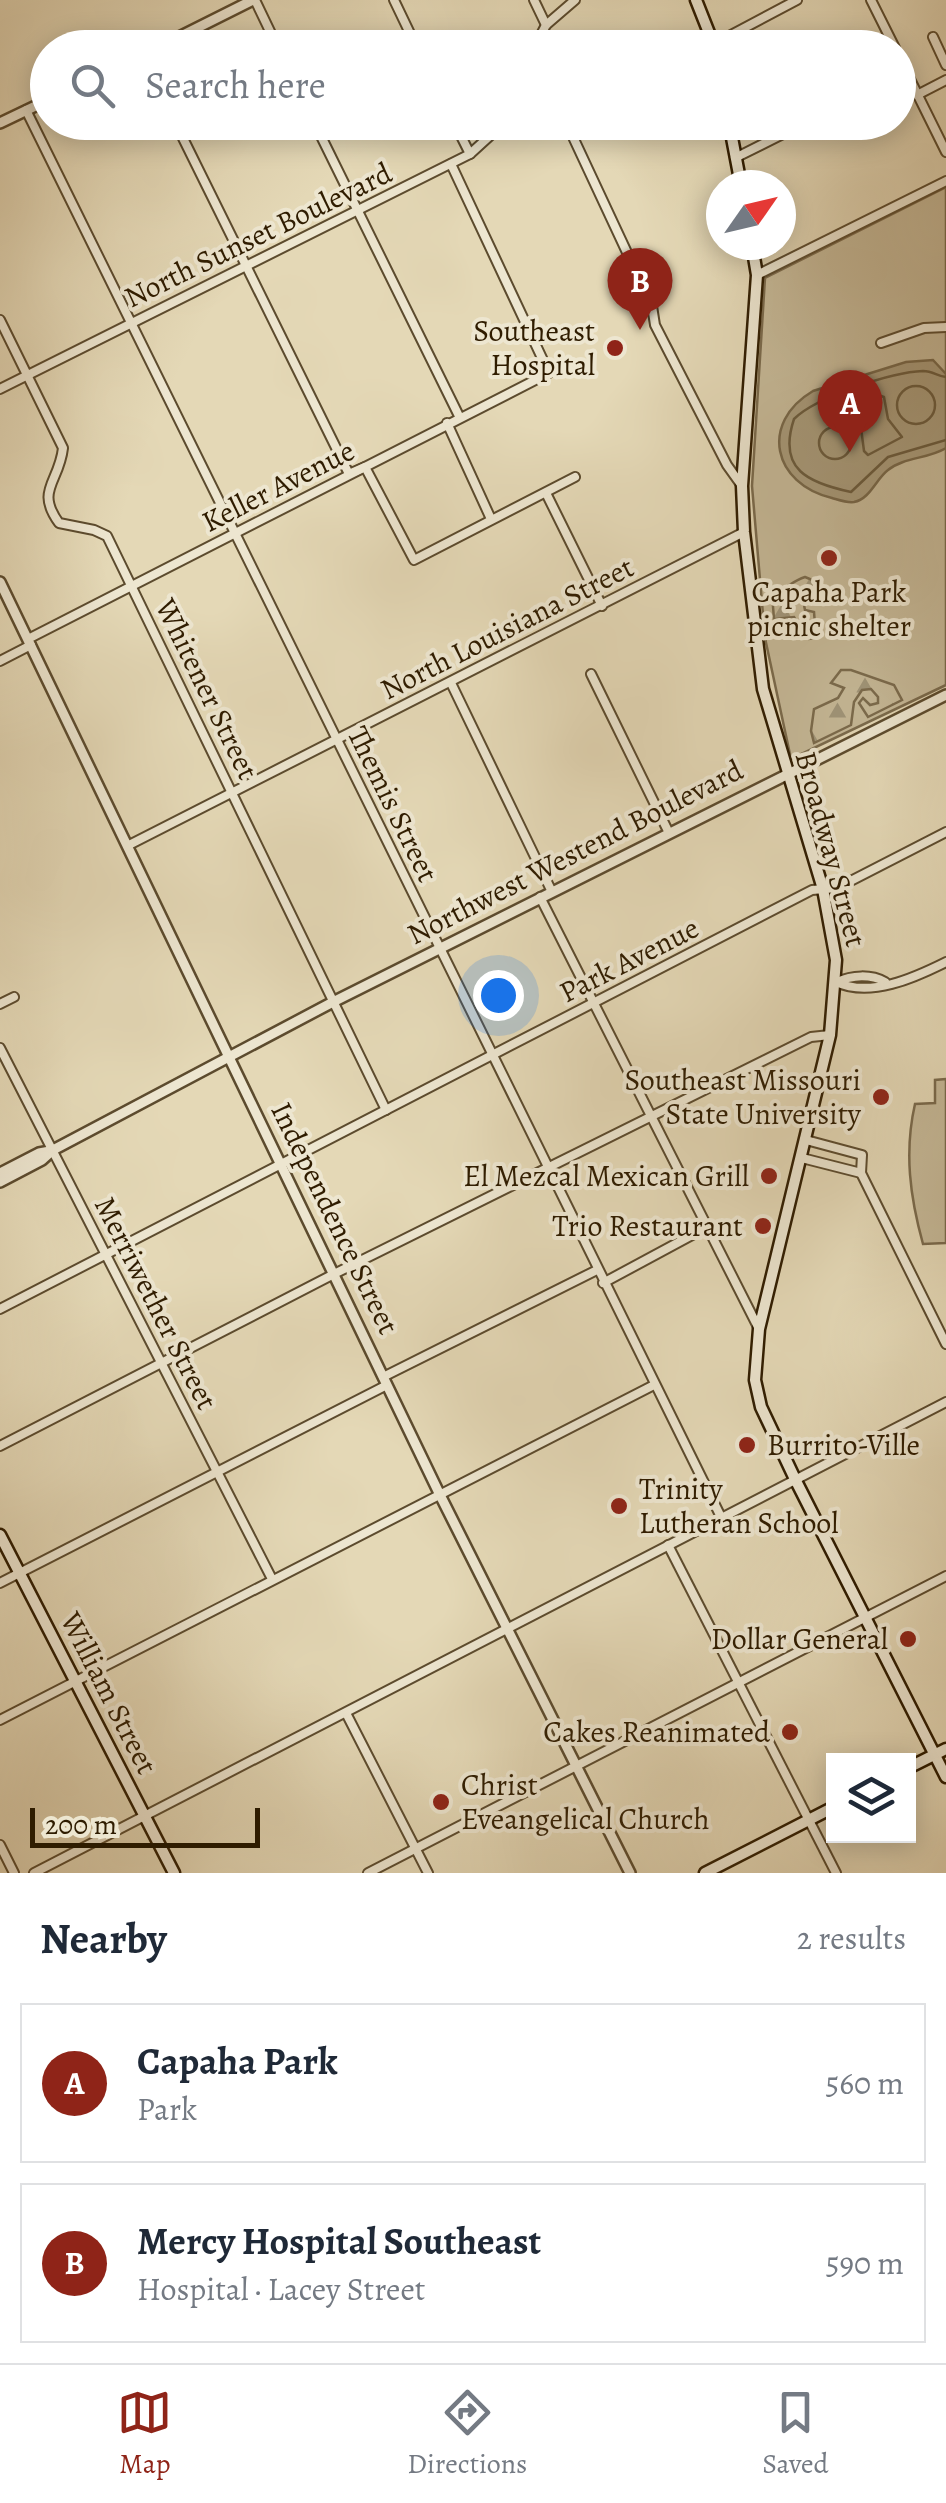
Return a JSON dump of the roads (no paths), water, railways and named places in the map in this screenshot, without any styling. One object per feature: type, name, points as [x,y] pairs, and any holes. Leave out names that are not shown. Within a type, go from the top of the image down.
[{"type":"main road","points":[[696,0],[708,30]]},
{"type":"main road","points":[[732,140],[737,170]]},
{"type":"main road","name":"Broadway Street","points":[[755,260],[758,275],[742,486],[744,532],[763,688],[823,889],[834,939],[836,982],[830,1035],[758,1329],[754,1380],[761,1408],[946,1776]]},
{"type":"main road","name":"William Street","points":[[0,1535],[174,1873]]},
{"type":"main road","points":[[916,1764],[946,1749]]},
{"type":"main road","points":[[705,1873],[826,1811]]},
{"type":"street","points":[[193,30],[254,0],[269,30]]},
{"type":"street","points":[[394,0],[409,30]]},
{"type":"street","points":[[534,0],[546,25]]},
{"type":"street","points":[[543,30],[576,0]]},
{"type":"street","points":[[743,30],[797,0]]},
{"type":"street","points":[[871,0],[886,30]]},
{"type":"street","points":[[932,37],[946,65]]},
{"type":"street","points":[[946,80],[917,95],[946,152]]},
{"type":"street","points":[[0,123],[30,108]]},
{"type":"street","name":"Themis Street","points":[[26,110],[30,118]]},
{"type":"street","name":"Themis Street","points":[[41,140],[721,1517]]},
{"type":"street","points":[[184,140],[349,474],[365,467],[414,560],[575,477]]},
{"type":"street","points":[[323,140],[459,416]]},
{"type":"street","points":[[463,140],[470,154]]},
{"type":"street","name":"North Sunset Boulevard","points":[[0,390],[451,164],[485,140]]},
{"type":"street","points":[[574,140],[652,306],[655,325],[727,465],[742,486]]},
{"type":"street","points":[[735,158],[771,140]]},
{"type":"street","name":"Keller Avenue","points":[[0,661],[131,585],[550,373],[451,164]]},
{"type":"street","points":[[758,275],[946,181]]},
{"type":"street","name":"Whitener Street","points":[[0,320],[62,448],[61,464],[46,495],[50,510],[60,523],[107,536],[386,1110]]},
{"type":"street","points":[[881,343],[924,328],[946,328]]},
{"type":"street","points":[[448,423],[491,518]]},
{"type":"street","points":[[546,493],[602,606]]},
{"type":"street","name":"North Louisiana Street","points":[[129,846],[744,532]]},
{"type":"street","name":"Independence Street","points":[[0,582],[439,1493],[630,1873]]},
{"type":"street","points":[[590,674],[669,832]]},
{"type":"street","points":[[451,683],[552,892]]},
{"type":"street","name":"Northwest Westend Boulevard","points":[[53,1150],[333,1002],[946,696]]},
{"type":"street","name":"Park Avenue","points":[[0,1309],[812,890],[838,888],[946,832]]},
{"type":"street","points":[[540,897],[758,1329]]},
{"type":"street","points":[[836,982],[848,977],[885,982],[918,976],[946,962]]},
{"type":"street","points":[[0,1004],[14,997]]},
{"type":"street","points":[[0,1446],[810,1036],[830,1035]]},
{"type":"street","name":"Merriwether Street","points":[[0,1048],[272,1578]]},
{"type":"street","points":[[806,1140],[862,1155],[861,1173],[946,1344]]},
{"type":"street","points":[[0,1173],[53,1150]]},
{"type":"street","points":[[0,1182],[53,1150]]},
{"type":"street","points":[[802,1158],[861,1173]]},
{"type":"street","points":[[603,1283],[707,1227]]},
{"type":"street","points":[[0,1583],[597,1270]]},
{"type":"street","points":[[0,1720],[654,1385]]},
{"type":"street","points":[[34,1873],[946,1402]]},
{"type":"street","points":[[668,1545],[836,1873]]},
{"type":"street","points":[[368,1873],[946,1576]]},
{"type":"street","points":[[346,1712],[428,1873]]},
{"type":"street","points":[[0,1845],[14,1873]]},
{"type":"water","points":[[933,360],[946,374],[946,448],[894,466],[854,502],[812,491],[797,480],[780,451],[785,419],[796,404],[813,391],[906,362]]},
{"type":"place","name":"Mercy Hospital Southeast","points":[[640,330]]},
{"type":"place","name":"Southeast Hospital","points":[[615,348]]},
{"type":"place","name":"Capaha Park","points":[[850,452]]},
{"type":"place","name":"Capaha Park picnic shelter","points":[[829,558]]},
{"type":"place","name":"Southeast Missouri State University","points":[[881,1097]]},
{"type":"place","name":"El Mezcal Mexican Grill","points":[[769,1176]]},
{"type":"place","name":"Trio Restaurant","points":[[763,1226]]},
{"type":"place","name":"Burrito-Ville","points":[[747,1445]]},
{"type":"place","name":"Trinity Lutheran School","points":[[619,1506]]},
{"type":"place","name":"Dollar General","points":[[908,1639]]},
{"type":"place","name":"Cakes Reanimated","points":[[790,1732]]},
{"type":"place","name":"Christ Eveangelical Church","points":[[441,1802]]}]
